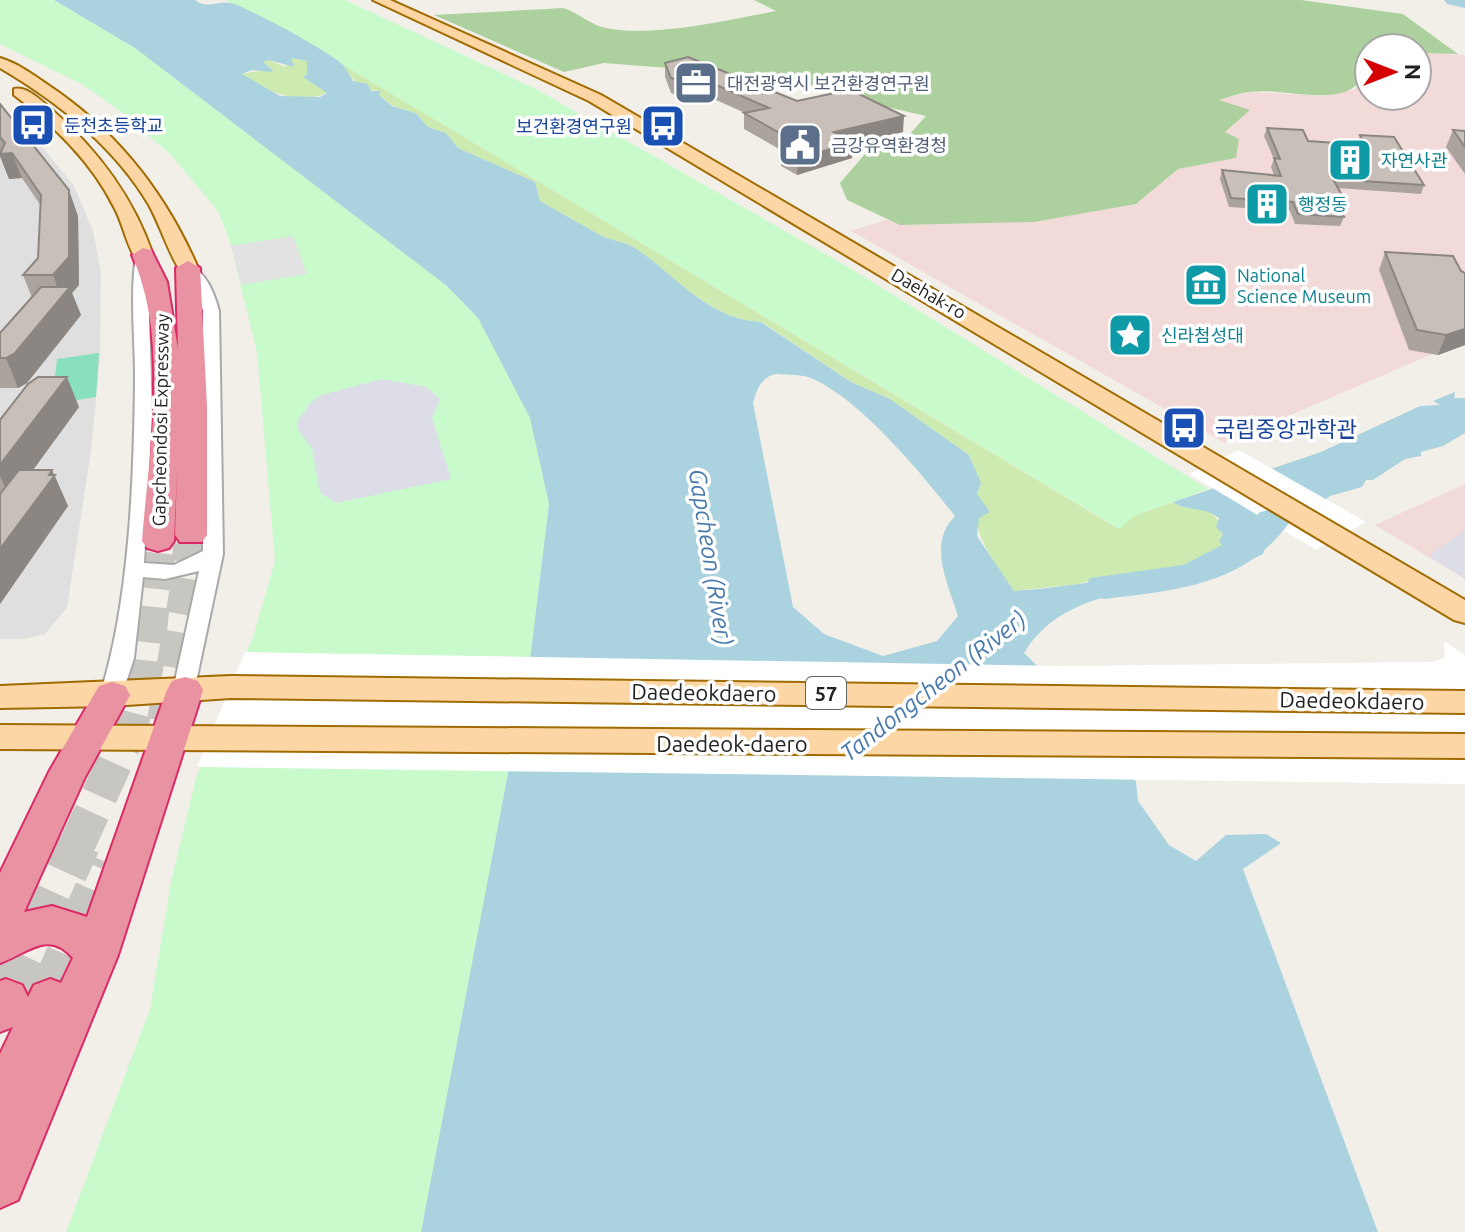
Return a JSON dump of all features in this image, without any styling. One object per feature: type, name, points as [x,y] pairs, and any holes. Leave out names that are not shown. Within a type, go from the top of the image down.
[{"type":"highway","name":"Gapcheondosi Expressway","points":[[143,255],[153,271],[164,315],[158,541]]},
{"type":"highway","name":"Gapcheondosi Expressway","points":[[188,268],[193,406],[191,535]]},
{"type":"highway","points":[[0,1182],[189,740],[185,690]]},
{"type":"highway","points":[[0,918],[68,772],[91,737],[112,695]]},
{"type":"highway","points":[[0,944],[25,930],[58,925],[82,934],[96,955]]},
{"type":"highway","points":[[0,1107],[19,1003]]},
{"type":"main road","name":"Daehak-ro","points":[[379,0],[595,98],[1465,613]]},
{"type":"main road","points":[[0,62],[63,100],[93,124],[154,196],[177,238],[188,268]]},
{"type":"main road","points":[[0,81],[39,106],[65,130],[121,202],[143,255]]},
{"type":"main road","points":[[1400,573],[1465,630]]},
{"type":"main road","points":[[1422,700],[1455,688],[1465,680]]},
{"type":"main road","name":"Daedeokdaero","points":[[185,690],[231,687],[1465,702]]},
{"type":"main road","name":"57","points":[[0,697],[185,690]]},
{"type":"main road","name":"Daedeok-daero","points":[[0,737],[1465,746]]},
{"type":"street","points":[[112,695],[129,639],[141,476],[140,279],[143,255]]},
{"type":"street","points":[[185,690],[213,554],[211,311],[206,290],[188,268]]},
{"type":"street","points":[[134,566],[142,570],[178,572],[197,565],[213,554]]},
{"type":"shaded area","name":"National Science Museum","points":[[1433,54],[1465,55],[1465,340],[1225,443],[851,231],[889,219],[900,225],[1034,222],[1136,204],[1178,169],[1236,158],[1224,133],[1217,100],[1251,92],[1323,96],[1353,89],[1353,112],[1433,112]]},
{"type":"shaded area","points":[[18,117],[74,186],[93,231],[101,274],[100,357],[91,451],[67,608],[45,634],[23,639],[0,639],[0,121]]},
{"type":"shaded area","points":[[293,236],[307,274],[241,285],[231,246]]},
{"type":"shaded area","points":[[382,379],[426,387],[440,399],[432,418],[451,479],[336,503],[320,493],[312,449],[298,430],[297,422],[311,402],[322,395]]},
{"type":"shaded area","points":[[1465,484],[1465,579],[1375,525]]},
{"type":"shaded area","points":[[1465,530],[1465,579],[1429,556]]},
{"type":"green space","points":[[0,0],[54,0],[135,48],[447,286],[478,318],[530,418],[549,504],[531,652],[421,1232],[66,1232],[150,1009],[171,882],[196,778],[253,637],[275,561],[257,352],[230,242],[218,211],[171,155],[124,114],[82,84],[0,44]]},
{"type":"green space","points":[[225,0],[345,0],[534,88],[848,267],[1208,489],[1134,516],[1120,529],[300,39]]},
{"type":"green space","points":[[754,0],[1301,0],[1403,14],[1428,32],[1353,32],[1353,87],[1343,92],[1307,95],[1250,92],[1219,100],[1250,110],[1225,132],[1239,139],[1236,158],[1178,169],[1136,204],[1034,222],[900,225],[847,200],[840,183],[865,154],[898,147],[926,116],[839,96],[783,77],[604,63],[564,72],[434,15],[563,8],[602,27],[642,31],[689,27],[776,11]]},
{"type":"green space","points":[[1433,36],[1458,54],[1433,53]]},
{"type":"green space","points":[[291,58],[307,61],[307,74],[303,77],[328,92],[306,98],[283,95],[241,74],[272,69],[263,62],[269,60],[285,67]]},
{"type":"green space","points":[[342,64],[1119,529],[1134,516],[1173,502],[1214,516],[1223,534],[1219,541],[1226,551],[1199,565],[1155,576],[1099,578],[1079,584],[1014,591],[982,540],[976,513],[981,483],[969,455],[890,399],[851,382],[762,322],[742,319],[709,305],[635,248],[600,235],[540,201],[535,182],[458,148],[446,133],[428,127],[416,113],[393,106],[379,95],[381,91],[358,83]]},
{"type":"green space","points":[[99,353],[96,397],[52,404],[57,359]]},
{"type":"water","name":"Gapcheon (River)","points":[[54,0],[195,0],[208,5],[226,2],[271,21],[335,59],[353,81],[368,84],[371,91],[381,91],[379,95],[392,106],[416,113],[428,127],[446,133],[458,148],[535,182],[540,201],[600,235],[635,248],[708,305],[742,319],[761,322],[851,382],[890,399],[969,455],[981,483],[977,494],[990,512],[979,518],[977,536],[1014,591],[1155,576],[1161,584],[1102,598],[1066,613],[1036,636],[1024,653],[1085,712],[1136,782],[1138,801],[1169,845],[1196,861],[1226,835],[1266,834],[1281,843],[1243,869],[1378,1232],[421,1232],[531,652],[549,504],[530,418],[478,318],[447,286],[135,48]],"holes":[[[291,58],[307,61],[307,74],[303,77],[327,93],[320,97],[280,96],[242,74],[252,70],[271,72],[273,70],[263,62],[269,60],[294,67]],[[776,374],[809,377],[851,403],[890,440],[955,516],[942,539],[941,551],[945,577],[958,616],[937,641],[883,656],[824,634],[793,607],[753,403],[763,381]]]},
{"type":"water","points":[[1455,392],[1454,398],[1465,398],[1465,433],[1443,446],[1421,452],[1421,456],[1405,459],[1373,480],[1366,480],[1362,487],[1330,496],[1275,536],[1275,540],[1266,545],[1263,554],[1244,563],[1226,551],[1219,541],[1223,534],[1216,527],[1219,518],[1173,502],[1321,452],[1420,406],[1440,405],[1433,401]]},
{"type":"pier","points":[[1239,450],[1366,522],[1316,550],[1189,474]]},
{"type":"pier","points":[[1444,641],[1465,655],[1465,784],[197,767],[245,652],[1063,666],[1432,662],[1445,658]]},
{"type":"building","points":[[688,57],[797,101],[844,91],[855,92],[904,116],[834,132],[853,142],[798,159],[781,150],[794,141],[744,113],[769,108],[705,80],[691,85],[671,78],[665,63]]},
{"type":"building","points":[[0,104],[69,190],[69,257],[53,275],[23,275],[38,258],[41,195],[12,153],[0,154],[5,143],[0,137]]},
{"type":"building","points":[[1267,128],[1303,130],[1308,141],[1365,145],[1360,135],[1394,137],[1424,185],[1333,179],[1343,197],[1333,197],[1344,217],[1298,214],[1293,202],[1231,198],[1222,170],[1281,176],[1274,158],[1280,159]]},
{"type":"building","points":[[1453,130],[1465,131],[1465,147]]},
{"type":"building","points":[[1385,252],[1453,256],[1465,273],[1465,329],[1446,335],[1417,330]]},
{"type":"building","points":[[41,287],[70,287],[15,353],[0,358],[0,333]]},
{"type":"building","points":[[38,377],[67,377],[0,465],[0,420],[28,384]]},
{"type":"building","points":[[19,470],[52,470],[49,475],[55,475],[0,549],[0,494]]},
{"type":"waterway","name":"Tandongcheon (River)","points":[[1453,0],[1465,3]]},
{"type":"waterway","name":"Tandongcheon (River)","points":[[1104,587],[1192,576],[1243,549],[1273,520]]},
{"type":"tunnel","points":[[191,535],[191,544]]},
{"type":"tunnel","points":[[157,546],[158,541]]},
{"type":"tunnel","points":[[77,845],[128,733],[145,669],[158,544]]},
{"type":"tunnel","points":[[165,721],[190,577],[191,544]]},
{"type":"tunnel","points":[[6,999],[77,843]]},
{"type":"tunnel","points":[[50,999],[110,864]]},
{"type":"place","name":"대전광역시 보건환경연구원","points":[[696,83]]},
{"type":"place","name":"둔천초등학교","points":[[33,125]]},
{"type":"place","name":"보건환경연구원","points":[[663,126]]},
{"type":"place","name":"금강유역환경청","points":[[800,145]]},
{"type":"place","name":"자연사관","points":[[1350,160]]},
{"type":"place","name":"행정동","points":[[1267,204]]},
{"type":"place","name":"National Science Museum","points":[[1206,285]]},
{"type":"place","name":"신라첨성대","points":[[1130,335]]},
{"type":"place","name":"국립중앙과학관","points":[[1184,428]]}]
